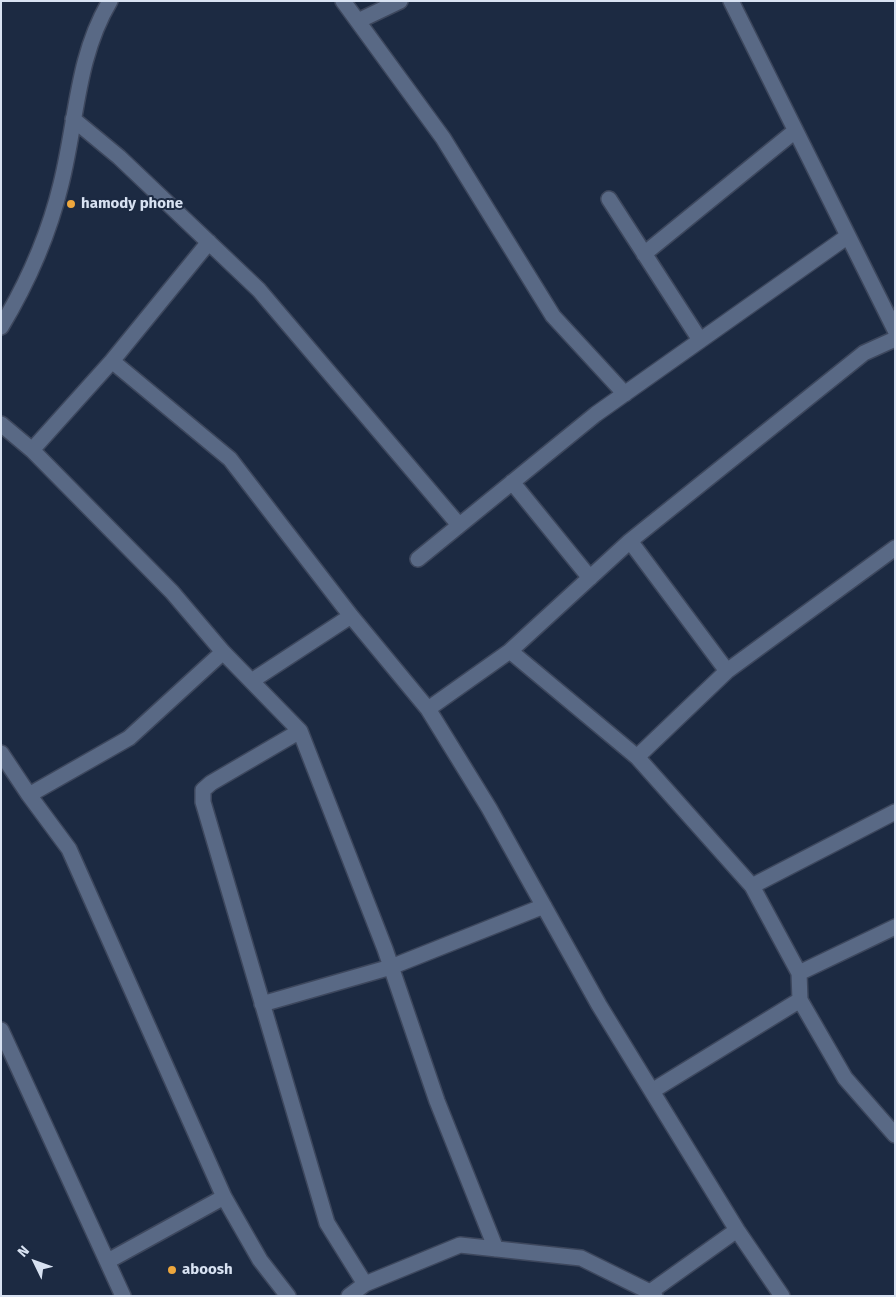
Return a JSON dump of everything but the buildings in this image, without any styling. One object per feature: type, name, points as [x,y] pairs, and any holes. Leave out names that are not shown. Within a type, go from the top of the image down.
[{"type":"street","points":[[1,327],[28,277],[44,239],[61,184],[90,41],[110,1]]},
{"type":"street","points":[[343,1],[443,138],[553,316],[624,394]]},
{"type":"street","points":[[358,21],[400,1]]},
{"type":"street","points":[[731,1],[895,330]]},
{"type":"street","points":[[73,120],[119,157],[258,290],[459,525]]},
{"type":"street","points":[[644,254],[795,131]]},
{"type":"street","points":[[609,199],[700,340]]},
{"type":"street","points":[[418,559],[596,414],[848,236]]},
{"type":"street","points":[[32,450],[112,361],[209,242]]},
{"type":"street","points":[[428,709],[510,651],[630,541],[864,353],[895,339]]},
{"type":"street","points":[[112,361],[230,459],[350,616],[428,709],[489,808],[599,1004],[737,1230],[782,1296]]},
{"type":"street","points":[[1,424],[32,450],[172,592],[223,652],[253,680],[300,731],[391,967],[437,1101],[496,1249]]},
{"type":"street","points":[[512,482],[590,578]]},
{"type":"street","points":[[630,541],[727,671]]},
{"type":"street","points":[[637,757],[727,671],[895,548]]},
{"type":"street","points":[[253,680],[350,616]]},
{"type":"street","points":[[510,651],[637,757],[752,886],[799,973],[800,1000],[845,1078],[895,1136]]},
{"type":"street","points":[[29,795],[129,738],[223,652]]},
{"type":"street","points":[[300,731],[211,783],[203,790],[202,802],[327,1223],[365,1284]]},
{"type":"street","points":[[1,753],[69,849],[224,1197],[260,1260],[288,1296]]},
{"type":"street","points":[[752,886],[895,812]]},
{"type":"street","points":[[262,1004],[391,967],[544,906]]},
{"type":"street","points":[[799,973],[895,927]]},
{"type":"street","points":[[652,1091],[800,1000]]},
{"type":"street","points":[[1,1030],[123,1296]]},
{"type":"street","points":[[108,1261],[224,1197]]},
{"type":"street","points":[[349,1296],[365,1284],[460,1245],[581,1258],[652,1294],[737,1230]]},
{"type":"place","name":"hamody phone","points":[[71,204]]},
{"type":"place","name":"aboosh","points":[[172,1270]]}]
